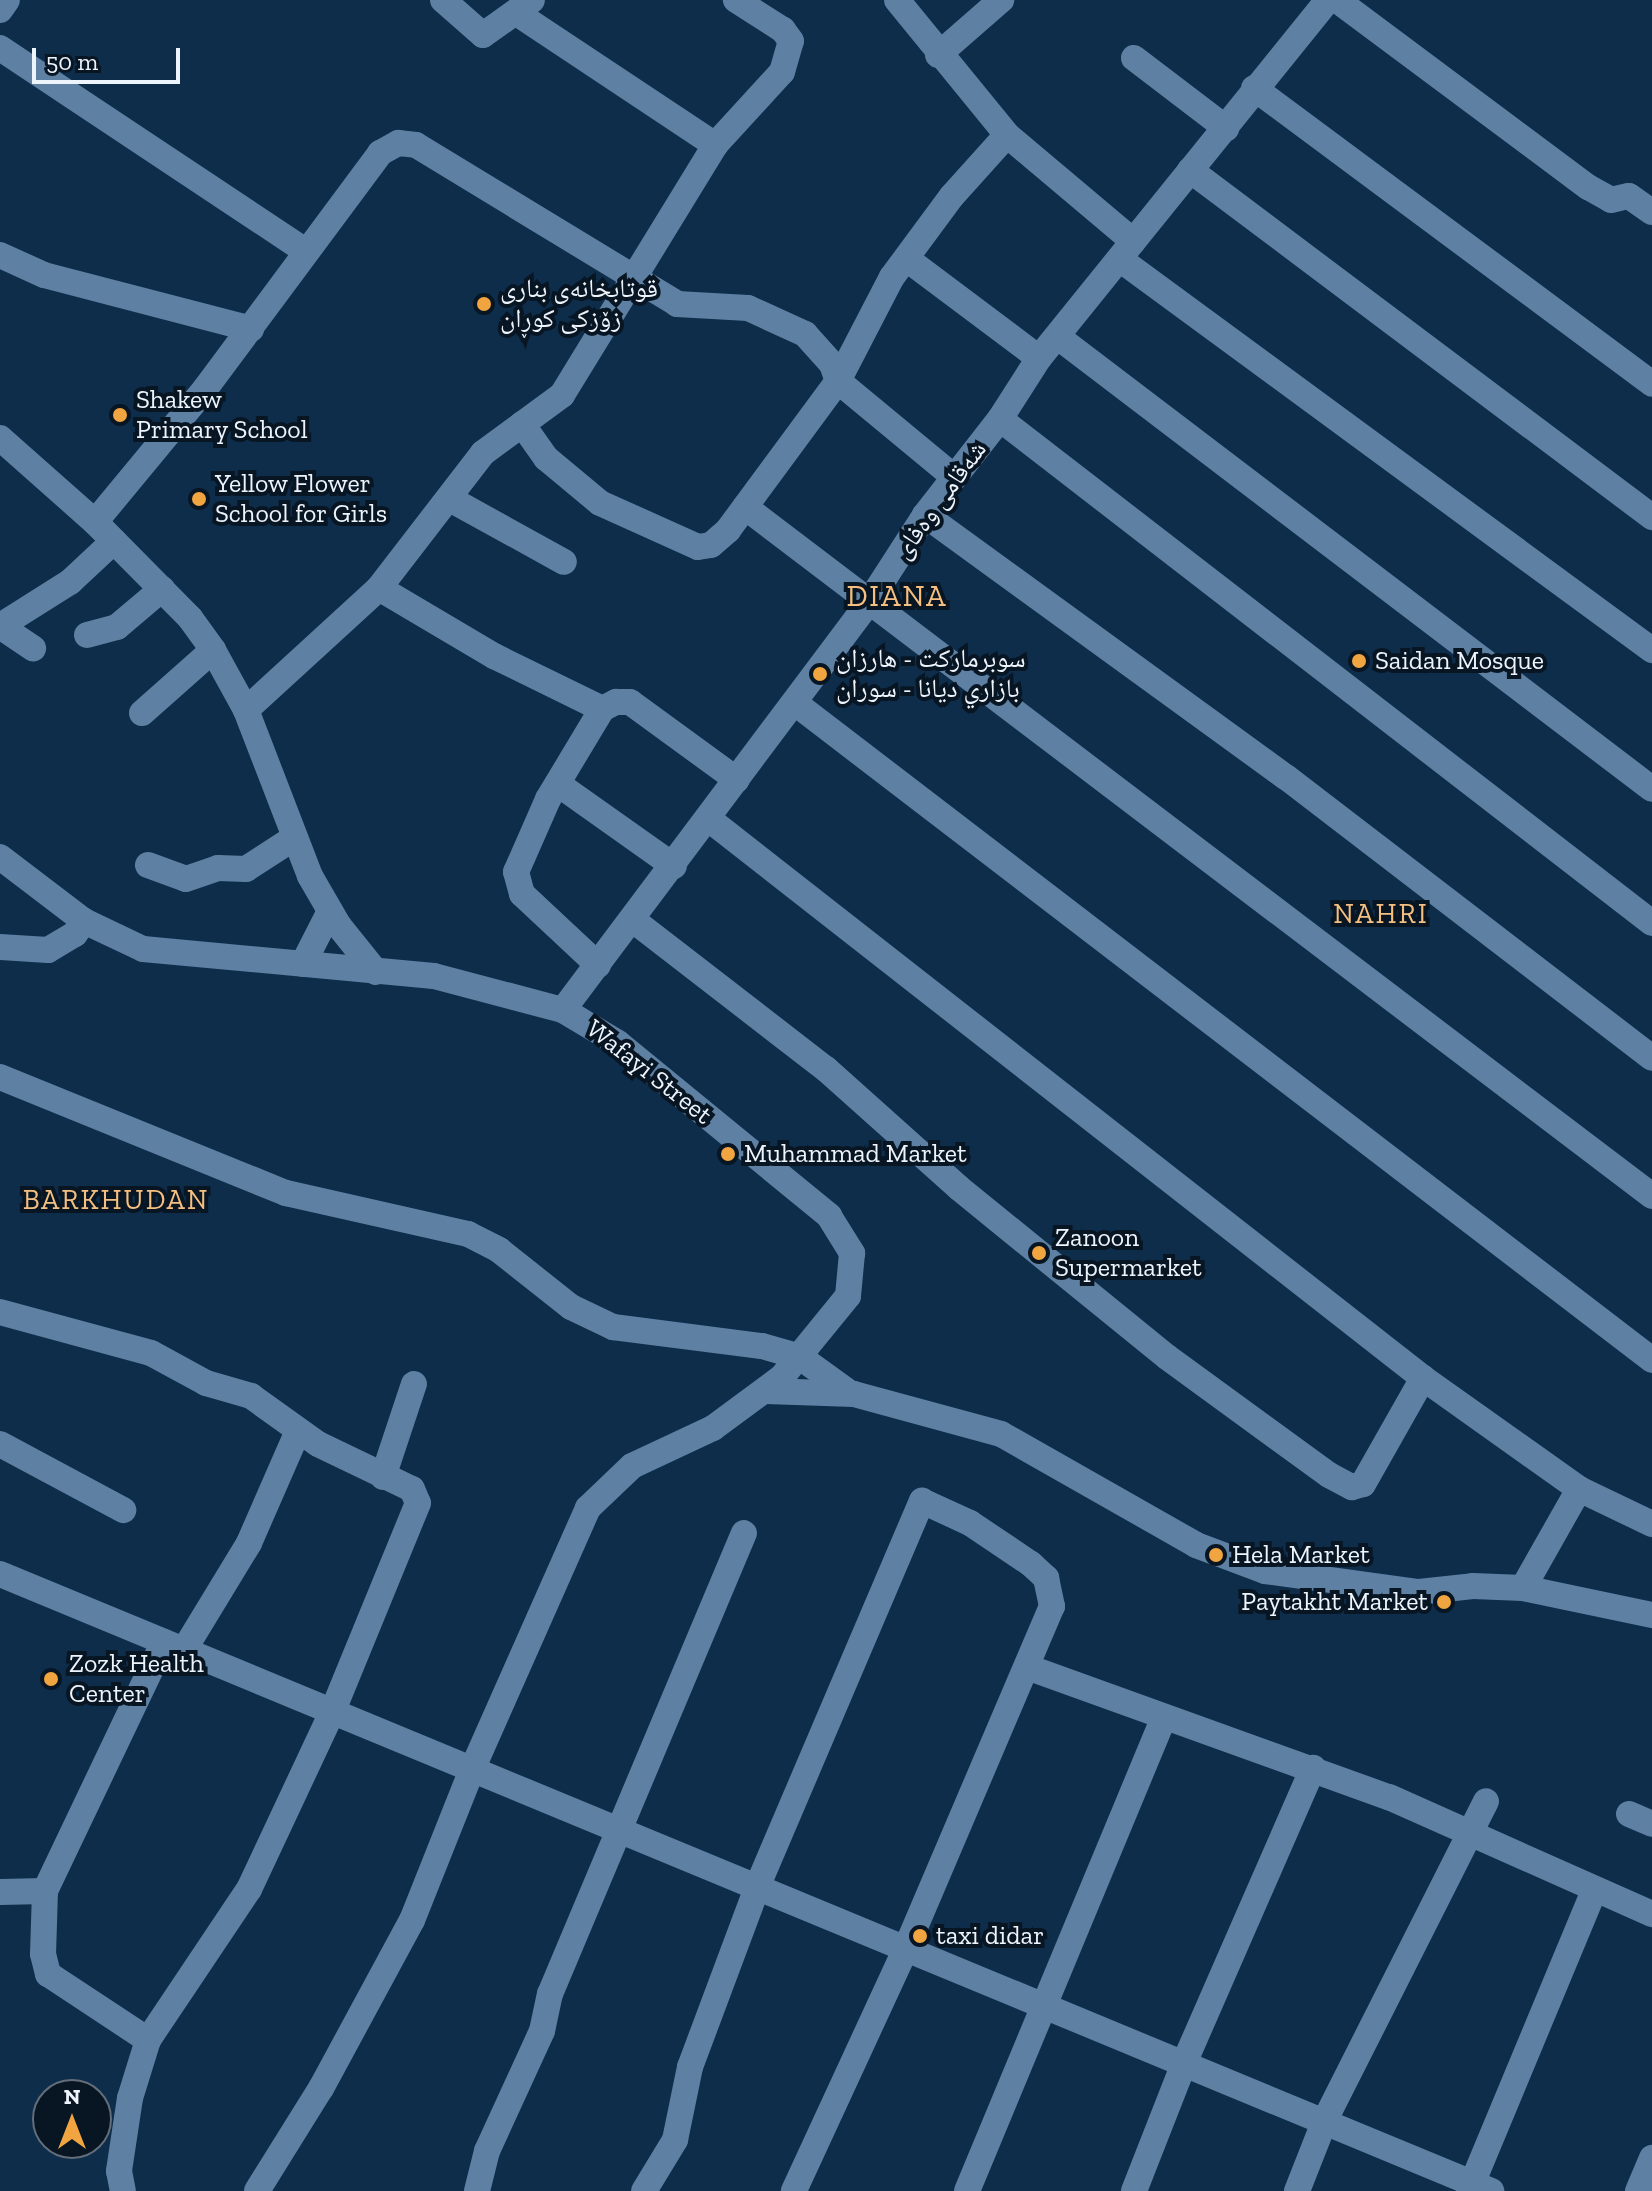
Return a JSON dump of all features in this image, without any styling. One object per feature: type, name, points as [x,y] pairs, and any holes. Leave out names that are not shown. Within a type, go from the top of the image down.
[{"type":"street","points":[[0,10],[7,0]]},
{"type":"street","points":[[443,0],[483,35],[525,7],[715,145]]},
{"type":"street","points":[[246,710],[379,588],[483,453],[562,395],[715,145],[782,72],[791,51],[783,30],[736,0]]},
{"type":"street","points":[[897,0],[938,55],[1007,135],[1127,251],[1652,650]]},
{"type":"street","points":[[938,55],[1001,0]]},
{"type":"street","name":"شەقامی وەفای","points":[[563,1010],[710,820],[869,602],[953,476],[1000,419],[1039,358],[1328,0]]},
{"type":"street","points":[[1337,0],[1588,187],[1611,200],[1629,196],[1652,212]]},
{"type":"street","points":[[0,48],[304,250]]},
{"type":"street","points":[[1134,58],[1226,128]]},
{"type":"street","points":[[1254,88],[1652,384]]},
{"type":"street","points":[[522,424],[546,458],[600,503],[698,547],[711,545],[745,507],[838,381],[907,259],[952,196],[1007,135]]},
{"type":"street","points":[[95,522],[251,329],[304,250],[380,153],[398,143],[416,145],[677,304],[748,308],[774,317],[805,334],[832,364],[838,381],[953,476]]},
{"type":"street","points":[[1190,170],[1652,517]]},
{"type":"street","points":[[0,255],[44,275],[251,329]]},
{"type":"street","points":[[907,259],[1039,358]]},
{"type":"street","points":[[1058,337],[1652,789]]},
{"type":"street","points":[[1000,419],[1652,923]]},
{"type":"street","points":[[0,438],[95,522],[162,589],[213,650],[246,710],[294,838],[330,911],[376,972]]},
{"type":"street","points":[[450,499],[564,562]]},
{"type":"street","points":[[745,507],[1652,1196]]},
{"type":"street","points":[[925,515],[1286,777],[1652,1058]]},
{"type":"street","points":[[33,648],[0,626],[70,582],[114,541]]},
{"type":"street","points":[[379,588],[494,656],[602,709]]},
{"type":"street","points":[[87,635],[117,627],[162,589]]},
{"type":"street","points":[[142,713],[213,650]]},
{"type":"street","points":[[598,965],[522,894],[516,872],[526,840],[602,709],[616,702],[630,702],[737,780]]},
{"type":"street","points":[[795,703],[1652,1360]]},
{"type":"street","points":[[558,784],[674,866]]},
{"type":"street","points":[[710,820],[1423,1378],[1579,1489],[1652,1524]]},
{"type":"street","points":[[148,865],[179,879],[218,868],[238,870],[294,838]]},
{"type":"street","name":"Wafayi Street","points":[[0,857],[84,921],[120,941],[160,953],[303,964],[467,983],[563,1010],[618,1043],[839,1226],[852,1253],[853,1282],[840,1309],[800,1357],[766,1391],[713,1428],[632,1466],[588,1508],[473,1767],[412,1920],[321,2088],[257,2191]]},
{"type":"street","points":[[303,964],[330,911]]},
{"type":"street","points":[[633,920],[826,1069],[959,1188],[1167,1357],[1329,1475],[1352,1487],[1363,1484],[1423,1378]]},
{"type":"street","points":[[0,947],[48,950],[75,934],[84,921]]},
{"type":"street","points":[[0,1077],[286,1193],[468,1234],[499,1250],[571,1307],[613,1327],[653,1336],[738,1341],[800,1357],[854,1394]]},
{"type":"street","points":[[0,1312],[151,1353],[206,1383],[251,1396],[298,1431],[383,1477],[412,1489],[417,1510],[333,1710],[249,1889],[148,2040],[130,2098],[119,2171],[123,2191]]},
{"type":"street","points":[[383,1477],[414,1384]]},
{"type":"street","points":[[766,1391],[854,1394],[1001,1434],[1231,1562],[1419,1592],[1473,1586],[1523,1588],[1652,1615]]},
{"type":"street","points":[[148,2040],[48,1974],[43,1954],[45,1891],[174,1646],[249,1543],[298,1431]]},
{"type":"street","points":[[0,1444],[123,1510]]},
{"type":"street","points":[[1523,1588],[1579,1489]]},
{"type":"street","points":[[644,2191],[675,2140],[690,2067],[758,1885],[922,1501],[970,1523],[1046,1578],[1052,1606],[907,1946],[794,2191]]},
{"type":"street","points":[[477,2191],[487,2151],[542,2031],[550,1994],[744,1533]]},
{"type":"street","points":[[0,1574],[1185,2061],[1478,2188],[1594,1890]]},
{"type":"street","points":[[1027,1667],[1313,1768],[1652,1914]]},
{"type":"street","points":[[967,2191],[1164,1717]]},
{"type":"street","points":[[1134,2191],[1185,2061],[1313,1768]]},
{"type":"street","points":[[1297,2191],[1325,2120],[1486,1801]]},
{"type":"street","points":[[0,1892],[45,1891]]},
{"type":"street","points":[[1638,2191],[1652,2158]]},
{"type":"place","name":"قوتابخانەی بناری زۆزکی کوڕان","points":[[484,304]]},
{"type":"place","name":"Shakew Primary School","points":[[120,415]]},
{"type":"place","name":"Yellow Flower School for Girls","points":[[199,499]]},
{"type":"place","name":"Saidan Mosque","points":[[1359,661]]},
{"type":"place","name":"سوبرماركت - هارزان بازاري ديانا - سوران","points":[[820,674]]},
{"type":"place","name":"Muhammad Market","points":[[728,1154]]},
{"type":"place","name":"Zanoon Supermarket","points":[[1039,1253]]},
{"type":"place","name":"Hela Market","points":[[1216,1555]]},
{"type":"place","name":"Paytakht Market","points":[[1444,1602]]},
{"type":"place","name":"Zozk Health Center","points":[[51,1679]]},
{"type":"place","name":"taxi didar","points":[[920,1936]]},
{"type":"district","name":"DIANA","points":[[897,596]]},
{"type":"district","name":"NAHRI","points":[[1381,914]]},
{"type":"district","name":"BARKHUDAN","points":[[116,1200]]}]
